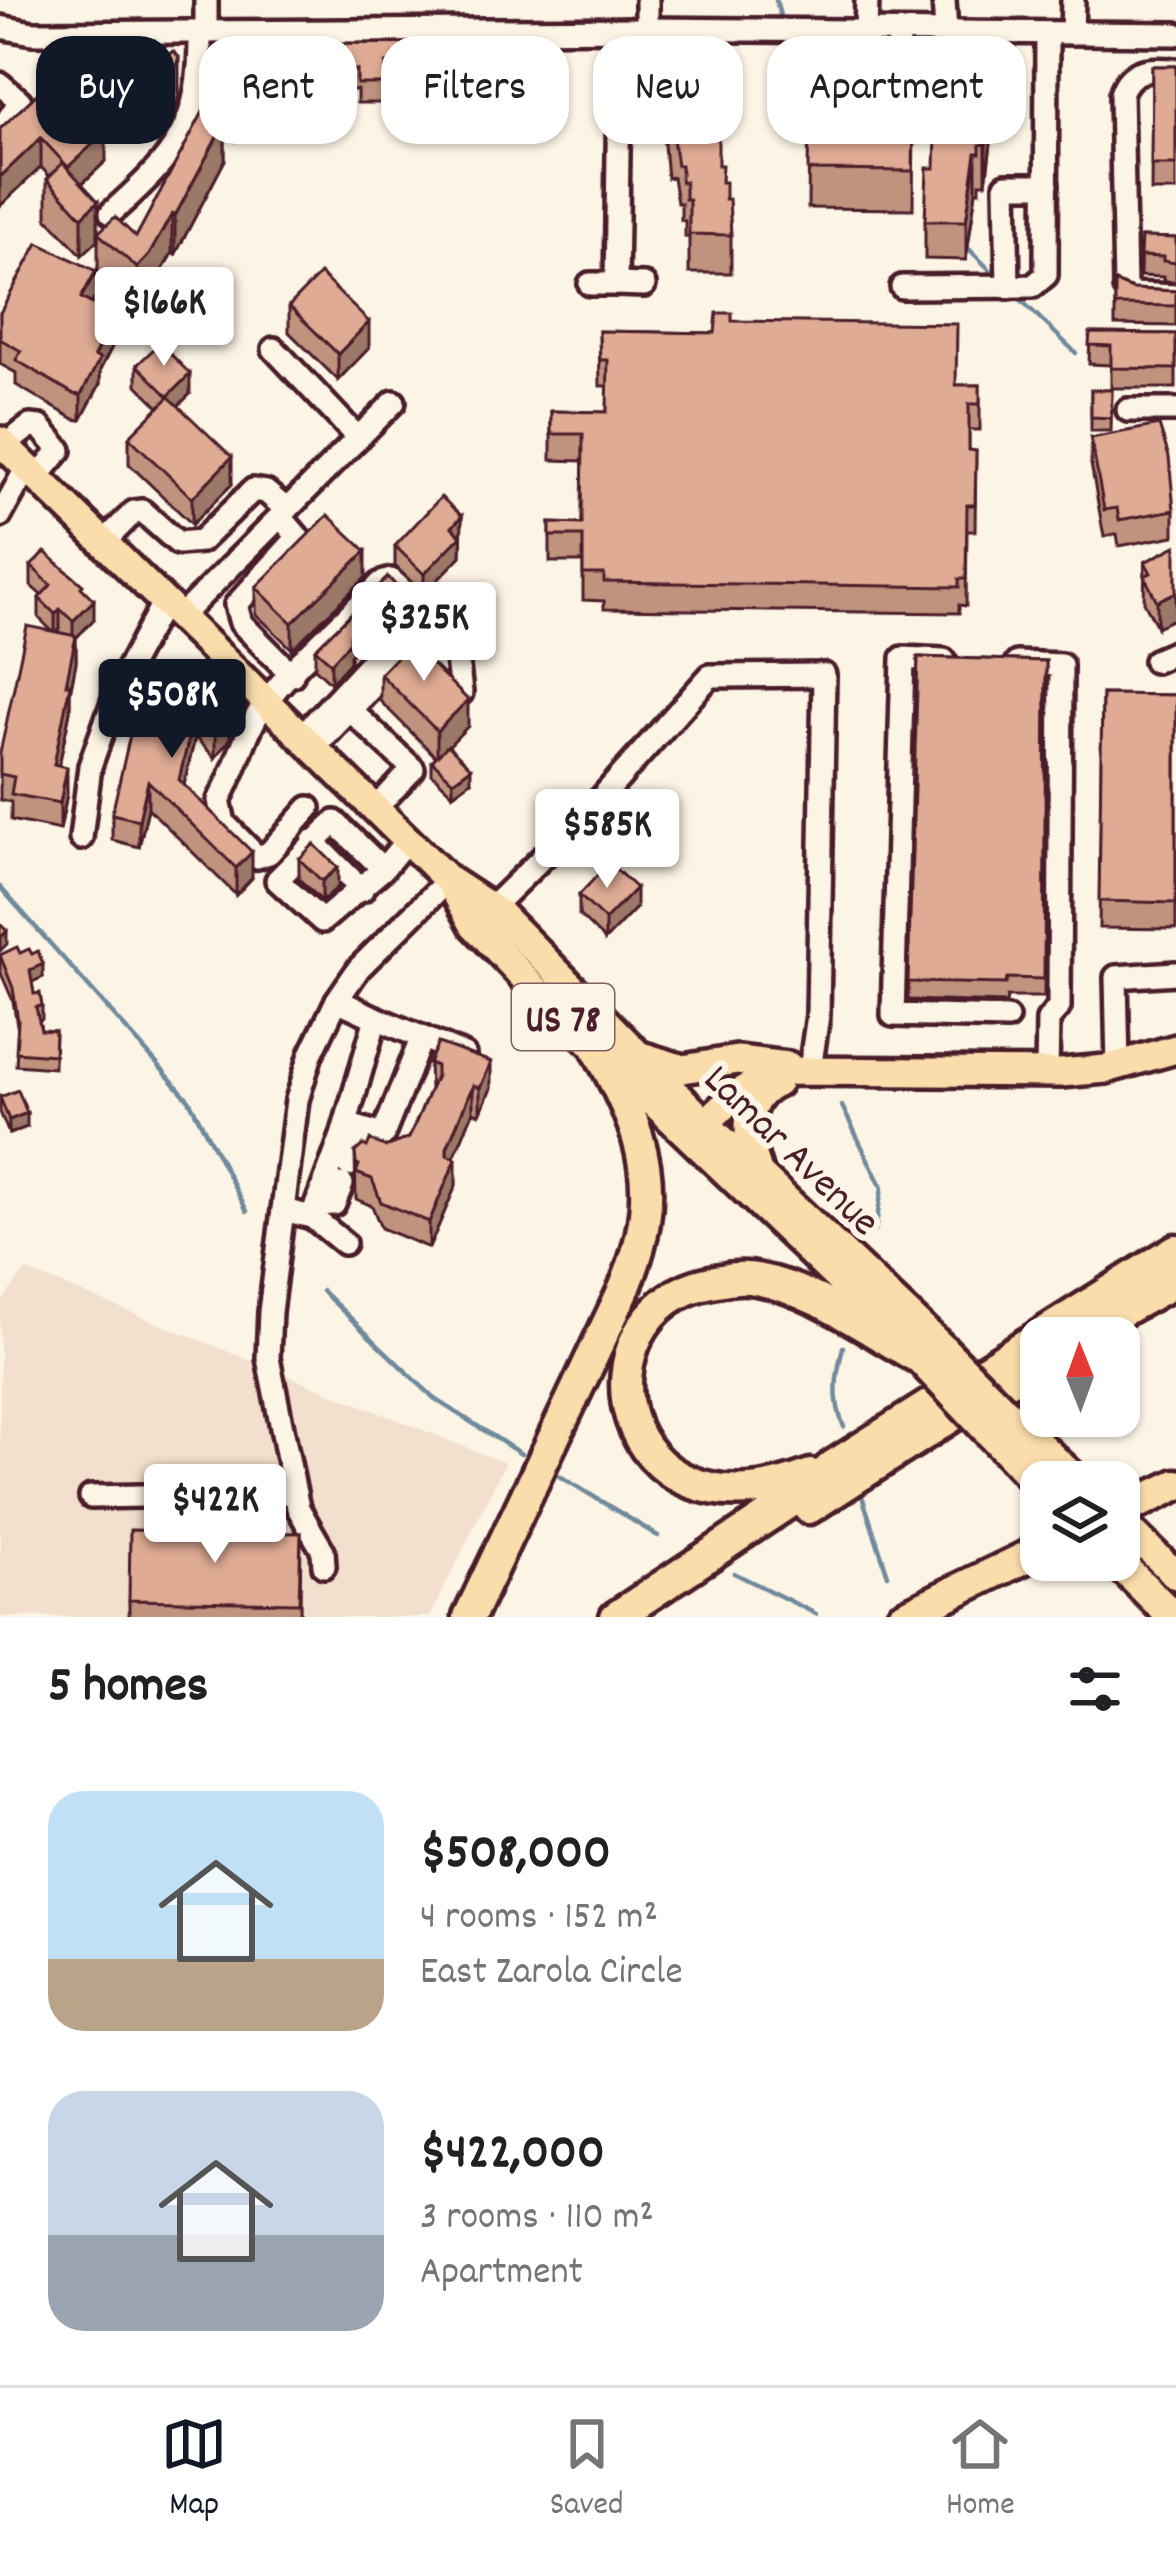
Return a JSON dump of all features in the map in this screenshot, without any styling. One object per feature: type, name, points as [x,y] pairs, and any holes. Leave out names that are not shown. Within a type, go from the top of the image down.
[{"type":"highway","points":[[469,1617],[615,1309],[644,1234],[648,1191],[644,1160],[621,1095],[598,1050]]},
{"type":"highway","points":[[616,1617],[803,1493],[833,1466],[1176,1250]]},
{"type":"highway","points":[[833,1466],[780,1487],[743,1493],[693,1485],[660,1464],[644,1447],[627,1406],[632,1351],[649,1316],[683,1290],[721,1280],[757,1280],[814,1299],[933,1354]]},
{"type":"highway","points":[[1110,1317],[1176,1280]]},
{"type":"highway","name":"Lamar Avenue","points":[[933,1354],[1014,1439],[1027,1461]]},
{"type":"highway","points":[[642,1617],[1020,1373]]},
{"type":"highway","points":[[1140,1505],[1176,1485]]},
{"type":"highway","points":[[902,1617],[1020,1560]]},
{"type":"highway","points":[[1136,1581],[1173,1617]]},
{"type":"main road","name":"Lamar Avenue","points":[[2,443],[448,880],[491,908],[638,1055],[699,1133],[759,1173],[933,1354]]},
{"type":"main road","name":"Lamar Avenue","points":[[448,880],[474,925],[598,1050],[699,1133],[933,1354]]},
{"type":"main road","points":[[699,1133],[754,1082],[786,1071],[1047,1072],[1118,1066],[1176,1049]]},
{"type":"main road","points":[[638,1055],[683,1070],[737,1060],[810,1070]]},
{"type":"main road","points":[[759,1173],[748,1129],[755,1101],[767,1088],[810,1070]]},
{"type":"main road","name":"Lamar Avenue","points":[[1014,1439],[1048,1461]]},
{"type":"main road","points":[[1140,1538],[1176,1575]]},
{"type":"street","points":[[111,213],[164,166],[190,118],[201,76],[206,0]]},
{"type":"street","points":[[616,284],[619,90],[647,0]]},
{"type":"street","points":[[866,32],[867,0]]},
{"type":"street","points":[[944,0],[946,32]]},
{"type":"street","points":[[1072,33],[1073,0]]},
{"type":"street","points":[[0,27],[33,33],[638,29],[1176,34]]},
{"type":"street","points":[[791,30],[812,93],[822,102],[886,100],[893,92],[898,68],[899,32]]},
{"type":"street","points":[[902,287],[1033,286],[1046,274],[1047,33]]},
{"type":"street","points":[[1176,70],[1135,73],[1121,94],[1122,277],[1133,294],[1176,296]]},
{"type":"street","points":[[0,84],[20,101],[0,132]]},
{"type":"street","points":[[1008,286],[1006,185],[1047,184]]},
{"type":"street","points":[[590,284],[644,285]]},
{"type":"street","points":[[274,349],[358,438]]},
{"type":"street","points":[[81,838],[90,766],[119,685],[172,610],[230,568],[394,402]]},
{"type":"street","points":[[1128,410],[1176,410]]},
{"type":"street","points":[[0,516],[32,472]]},
{"type":"street","points":[[104,542],[134,512],[142,512],[178,543],[201,541],[253,490],[266,492],[298,537],[236,605],[241,623],[292,675]]},
{"type":"street","points":[[201,541],[230,568]]},
{"type":"street","points":[[307,743],[410,622],[411,598],[391,580],[381,583],[266,702],[244,736],[219,800],[224,823],[257,857],[268,853],[309,808]]},
{"type":"street","points":[[307,743],[350,710],[440,615],[454,632],[461,693]]},
{"type":"street","points":[[222,659],[249,631]]},
{"type":"street","points":[[1007,1018],[893,1015],[903,658],[1061,665],[1059,1007],[1048,1021],[1047,1072]]},
{"type":"street","points":[[491,908],[587,814],[710,676],[824,675],[818,1015],[810,1070]]},
{"type":"street","points":[[350,710],[413,769],[370,805],[347,851],[362,890]]},
{"type":"street","points":[[383,869],[313,841],[277,880],[322,921],[362,890],[383,869],[407,840]]},
{"type":"street","points":[[324,1567],[323,1551],[298,1508],[270,1371],[270,1312],[297,1100],[311,1054],[337,1000],[359,968],[448,880]]},
{"type":"street","points":[[1118,1066],[1116,977],[1176,973]]},
{"type":"street","points":[[337,1000],[473,1059]]},
{"type":"street","points":[[283,1210],[314,1211],[334,1204],[345,1174],[376,1018]]},
{"type":"street","points":[[354,1127],[383,1135],[422,1037]]},
{"type":"street","points":[[314,1211],[354,1127]]},
{"type":"street","points":[[314,1211],[344,1244]]},
{"type":"street","points":[[92,1497],[295,1493]]},
{"type":"shaded area","points":[[26,1270],[505,1463],[430,1617],[0,1617],[0,1304]]},
{"type":"building","points":[[357,43],[381,44],[381,84],[357,84]]},
{"type":"building","points":[[1152,66],[1176,66],[1176,165],[1151,165]]},
{"type":"building","points":[[36,95],[36,143],[0,177],[0,129]]},
{"type":"building","points":[[199,119],[199,144],[213,144],[149,255],[137,268],[98,233],[115,217],[136,237]]},
{"type":"building","points":[[47,144],[93,144],[68,167]]},
{"type":"building","points":[[674,144],[718,144],[731,235],[689,234],[689,199],[685,199],[685,182],[681,182],[681,165],[677,165]]},
{"type":"building","points":[[809,144],[914,144],[913,171],[808,170]]},
{"type":"building","points":[[936,144],[986,144],[976,153],[966,221],[925,221],[927,168],[935,168]]},
{"type":"building","points":[[63,163],[98,201],[82,217],[47,179]]},
{"type":"building","points":[[1141,237],[1176,238],[1176,263],[1140,256]]},
{"type":"building","points":[[38,243],[96,271],[81,298],[115,316],[81,395],[16,360],[21,351],[0,339],[0,313]]},
{"type":"building","points":[[320,274],[369,322],[338,354],[289,306]]},
{"type":"building","points":[[1115,282],[1132,289],[1176,291],[1176,306],[1115,305]]},
{"type":"building","points":[[717,313],[732,313],[732,321],[957,324],[956,385],[980,385],[980,404],[969,404],[969,450],[976,451],[975,505],[967,505],[966,579],[959,579],[959,587],[604,582],[604,574],[583,574],[583,536],[550,536],[550,523],[582,524],[583,434],[551,434],[551,411],[607,412],[608,360],[600,360],[599,331],[715,333]]},
{"type":"building","points":[[1090,333],[1176,334],[1176,369],[1111,368],[1111,346],[1089,345]]},
{"type":"building","points":[[160,343],[190,374],[168,396],[137,365]]},
{"type":"building","points":[[1091,390],[1112,390],[1111,418],[1091,417]]},
{"type":"building","points":[[169,397],[232,457],[192,498],[129,437]]},
{"type":"building","points":[[1159,425],[1169,457],[1174,510],[1119,520],[1117,508],[1104,510],[1091,438]]},
{"type":"building","points":[[441,497],[462,516],[452,527],[461,536],[424,574],[395,546]]},
{"type":"building","points":[[328,515],[366,551],[292,623],[256,587]]},
{"type":"building","points":[[1176,546],[1176,592],[1157,601],[1144,576],[1151,573],[1145,562]]},
{"type":"building","points":[[45,552],[94,600],[73,621],[60,609],[55,614],[39,598],[51,585],[31,566]]},
{"type":"building","points":[[388,577],[397,587],[350,635],[350,642],[331,663],[315,649]]},
{"type":"building","points":[[27,626],[76,636],[54,764],[67,767],[60,803],[11,794],[14,777],[0,774],[0,753]]},
{"type":"building","points":[[417,635],[436,654],[429,661],[468,700],[437,731],[380,674]]},
{"type":"building","points":[[918,657],[1046,661],[1044,979],[1007,978],[1006,984],[908,982]]},
{"type":"building","points":[[142,682],[196,691],[202,685],[230,713],[215,731],[195,711],[179,780],[252,852],[236,868],[148,781],[139,820],[112,814]]},
{"type":"building","points":[[1102,694],[1176,695],[1176,903],[1099,901]]},
{"type":"building","points":[[448,745],[471,768],[453,781],[432,761]]},
{"type":"building","points":[[314,844],[338,868],[322,881],[299,859]]},
{"type":"building","points":[[609,863],[636,888],[605,920],[579,895]]},
{"type":"building","points":[[17,947],[20,953],[38,951],[43,964],[30,970],[34,994],[40,993],[42,1006],[36,1007],[41,1030],[55,1031],[54,1055],[16,1052],[13,988],[0,955]]},
{"type":"building","points":[[438,1043],[491,1062],[480,1088],[473,1085],[447,1148],[447,1155],[456,1159],[429,1222],[381,1202],[372,1179],[356,1173],[355,1152],[370,1140],[386,1147],[409,1138],[436,1076],[436,1066],[429,1063]]},
{"type":"building","points":[[18,1090],[27,1113],[9,1120],[0,1097]]},
{"type":"building","points":[[130,1530],[301,1533],[299,1603],[129,1600]]},
{"type":"waterway","points":[[776,0],[782,24]]},
{"type":"waterway","points":[[964,244],[996,276]]},
{"type":"waterway","points":[[1019,298],[1076,353]]},
{"type":"waterway","points":[[0,887],[189,1100],[247,1211]]},
{"type":"waterway","points":[[842,1106],[882,1188],[875,1231]]},
{"type":"waterway","points":[[322,1291],[435,1399],[521,1454]]},
{"type":"waterway","points":[[843,1347],[836,1387],[844,1427]]},
{"type":"waterway","points":[[550,1470],[658,1536]]},
{"type":"waterway","points":[[860,1490],[888,1575]]},
{"type":"waterway","points":[[734,1573],[816,1614]]}]
